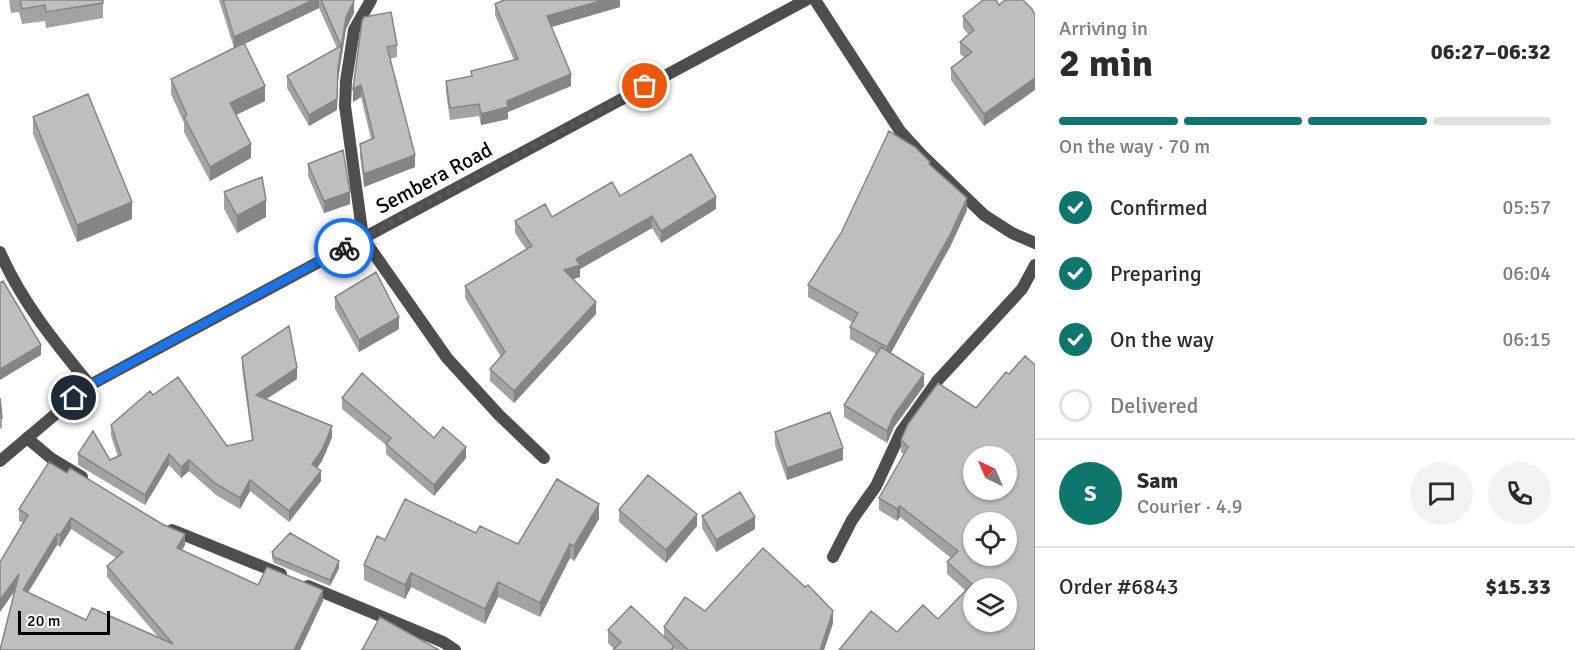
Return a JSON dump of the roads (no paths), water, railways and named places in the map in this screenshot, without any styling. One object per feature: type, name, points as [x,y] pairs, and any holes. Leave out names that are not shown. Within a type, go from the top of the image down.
[{"type":"street","points":[[371,0],[354,30],[346,81],[345,106],[363,238],[447,358],[499,415],[544,458]]},
{"type":"street","name":"Sembera Road","points":[[0,461],[90,385],[806,0]]},
{"type":"street","points":[[815,0],[900,131],[984,215],[1012,233],[1035,243]]},
{"type":"street","points":[[0,252],[7,268],[49,335],[90,385]]},
{"type":"street","points":[[833,557],[852,520],[876,486],[901,432],[938,380],[1022,289],[1035,265]]},
{"type":"street","points":[[27,438],[52,459],[90,482]]},
{"type":"street","points":[[156,522],[443,642],[455,650]]}]
